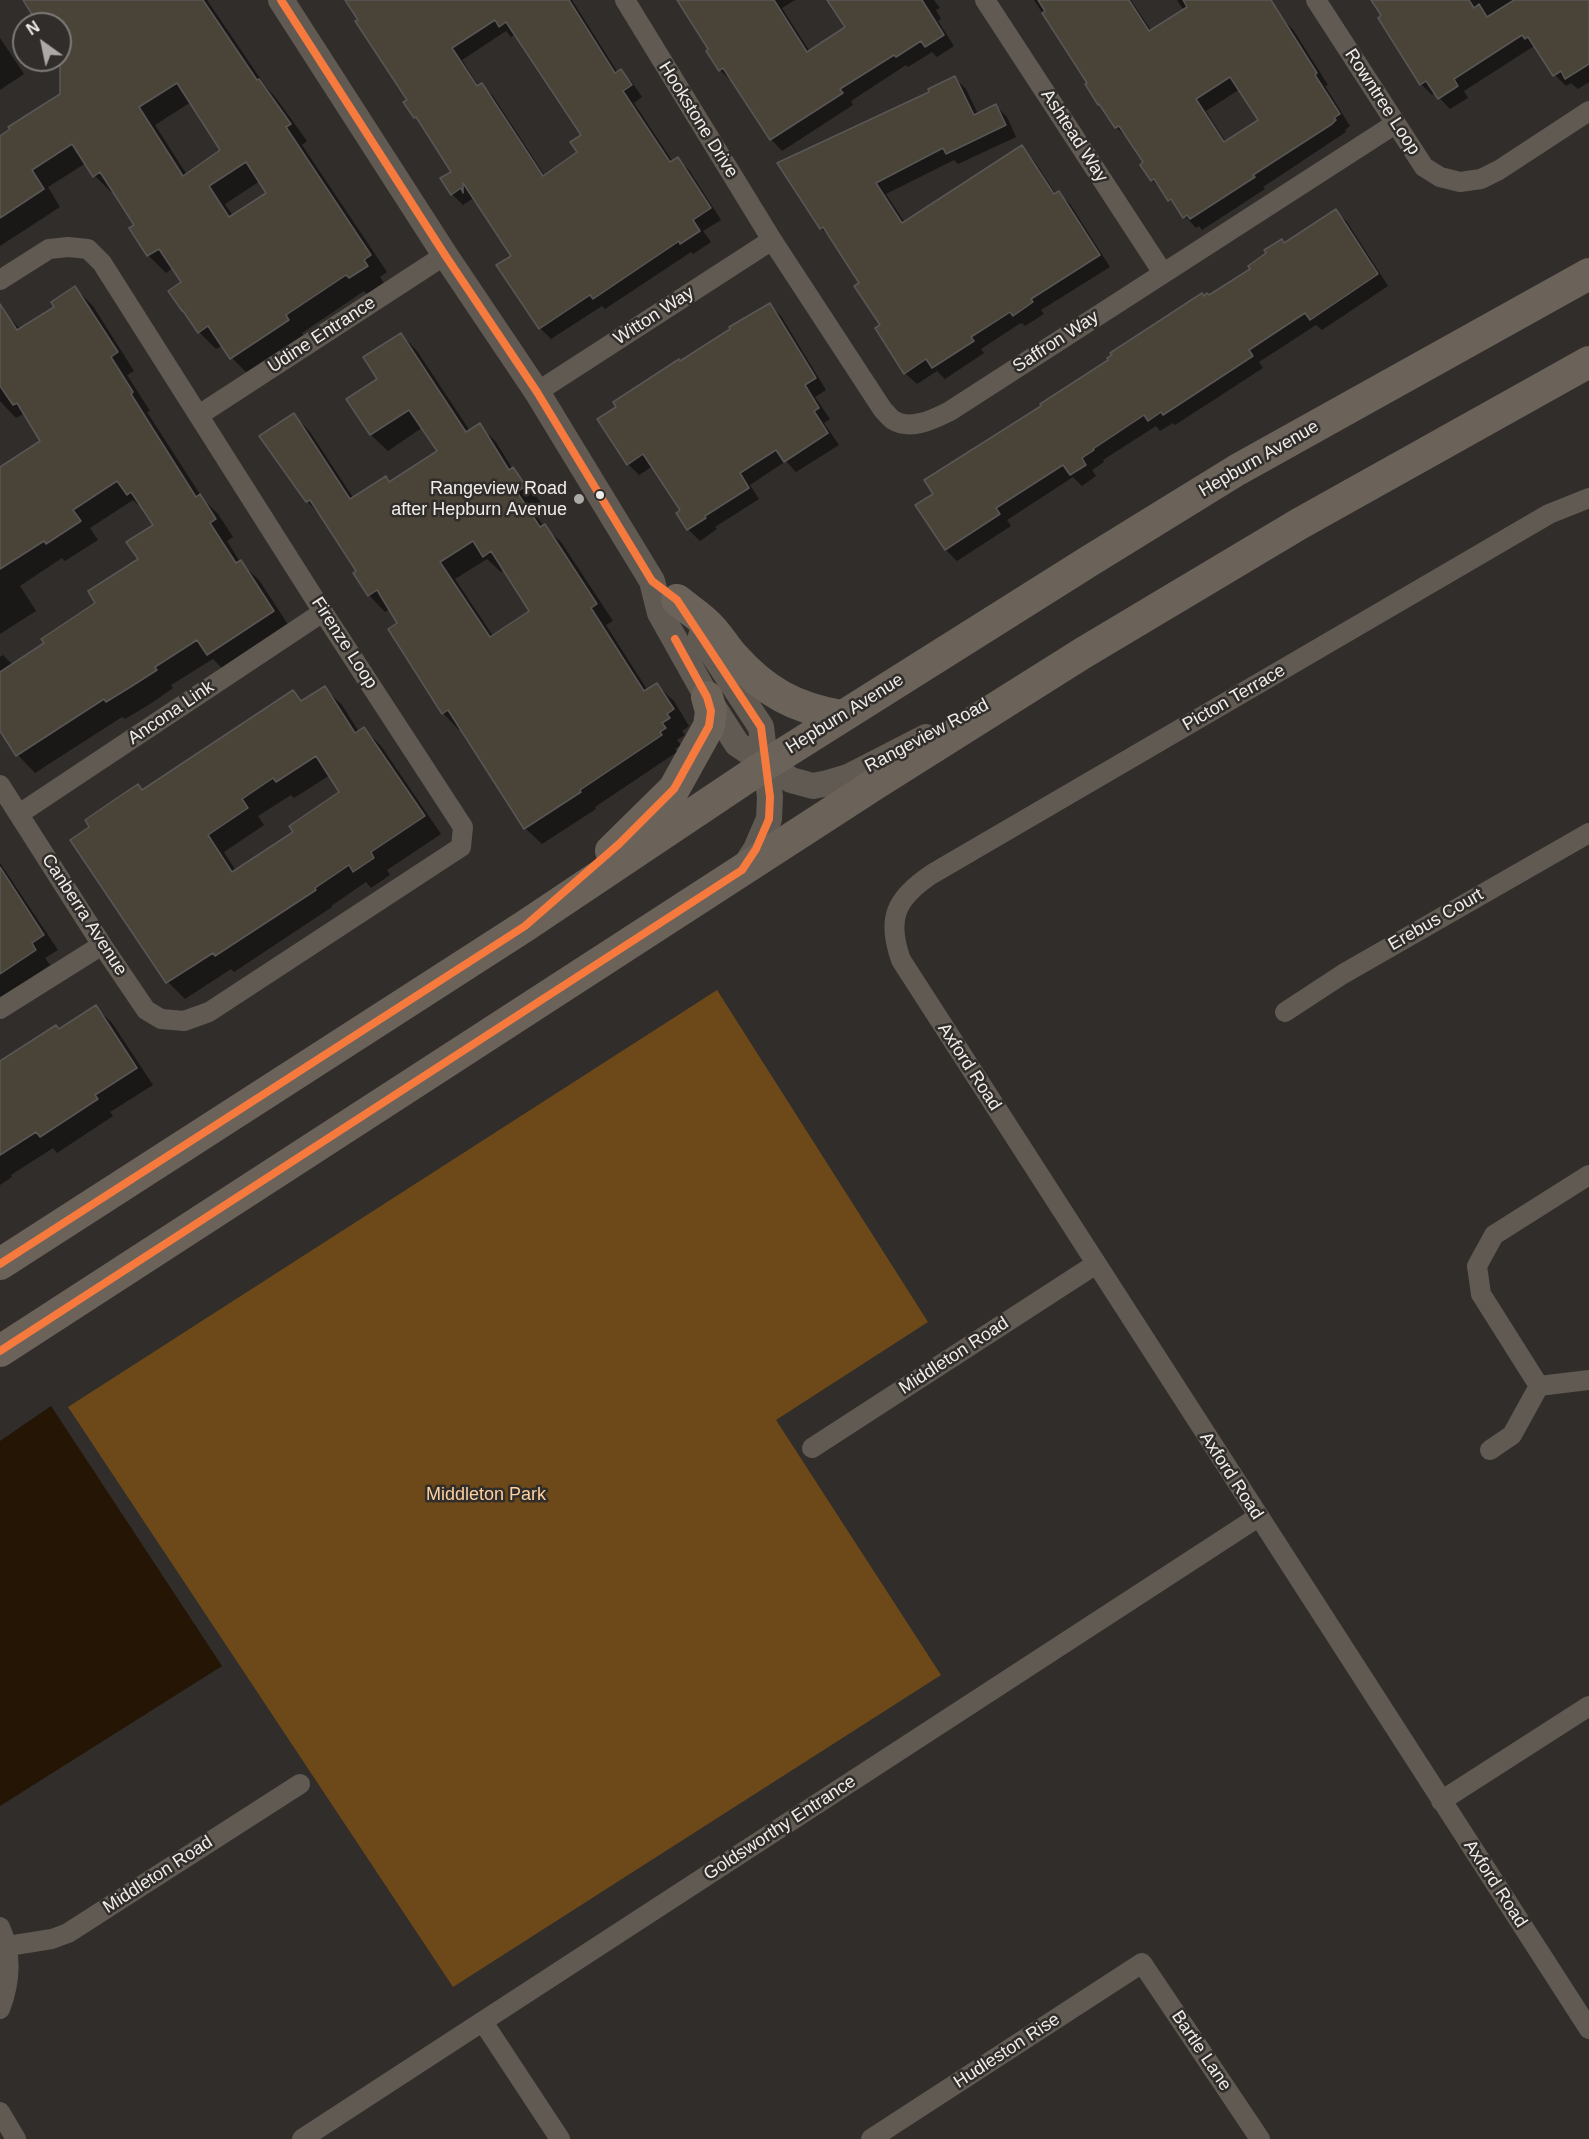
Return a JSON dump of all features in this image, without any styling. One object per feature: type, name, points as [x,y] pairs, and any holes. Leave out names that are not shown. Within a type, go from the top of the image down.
[{"type":"main road","name":"Hepburn Avenue","points":[[0,1264],[525,926],[841,716],[1237,470],[1589,274]]},
{"type":"main road","points":[[0,1351],[742,870],[1083,653],[1299,524],[1589,362]]},
{"type":"main road","points":[[677,600],[710,626],[747,672],[769,689],[794,705],[841,716]]},
{"type":"main road","points":[[525,926],[619,844],[674,789],[709,726],[711,711],[707,696]]},
{"type":"street","name":"Rangeview Road","points":[[281,0],[445,255],[537,392],[652,580],[660,613],[737,744],[791,780],[801,784],[813,786],[848,777],[1083,653]]},
{"type":"street","name":"Hookstone Drive","points":[[625,0],[772,240]]},
{"type":"street","name":"Ashtead Way","points":[[985,0],[1163,273]]},
{"type":"street","name":"Rowntree Loop","points":[[1316,0],[1424,167],[1440,177],[1460,182],[1482,180],[1589,111]]},
{"type":"street","name":"Saffron Way","points":[[772,240],[883,410],[894,421],[912,425],[929,421],[950,411],[1395,124]]},
{"type":"street","name":"Witton Way","points":[[537,392],[772,240]]},
{"type":"street","name":"Firenze Loop","points":[[0,280],[49,249],[68,247],[88,249],[102,263],[323,612],[463,827],[461,847],[209,1012],[184,1022]]},
{"type":"street","name":"Udine Entrance","points":[[199,415],[445,255]]},
{"type":"street","name":"Picton Terrace","points":[[895,916],[904,896],[932,874],[1549,514],[1589,498]]},
{"type":"street","name":"Rangeview Road","points":[[652,580],[677,600],[761,727],[770,797],[769,819],[756,849],[742,870]]},
{"type":"street","name":"Ancona Link","points":[[19,814],[323,612]]},
{"type":"street","name":"Canberra Avenue","points":[[0,785],[146,1010],[161,1019],[184,1022]]},
{"type":"street","name":"Erebus Court","points":[[1285,1012],[1343,974],[1589,833]]},
{"type":"street","name":"Axford Road","points":[[895,916],[894,941],[901,960],[1440,1801],[1589,2029]]},
{"type":"street","points":[[0,1009],[102,945]]},
{"type":"street","points":[[1539,1386],[1480,1294],[1477,1266],[1494,1235],[1589,1175]]},
{"type":"street","name":"Middleton Road","points":[[812,1448],[1096,1264]]},
{"type":"street","points":[[1539,1386],[1589,1380]]},
{"type":"street","points":[[1490,1450],[1512,1435],[1539,1386]]},
{"type":"street","name":"Goldsworthy Entrance","points":[[302,2139],[1258,1518]]},
{"type":"street","points":[[1440,1801],[1589,1706]]},
{"type":"street","name":"Middleton Road","points":[[8,1946],[52,1939],[68,1933],[300,1784]]},
{"type":"street","points":[[0,1927],[8,1946],[10,1962],[0,2009]]},
{"type":"street","name":"Hudleston Rise","points":[[871,2139],[896,2133],[1142,1963]]},
{"type":"street","name":"Bartle Lane","points":[[1142,1963],[1260,2139]]},
{"type":"street","points":[[483,2022],[560,2139]]},
{"type":"street","points":[[0,2112],[16,2139]]},
{"type":"green space","name":"Middleton Park","points":[[717,990],[928,1322],[776,1420],[941,1675],[453,1987],[68,1407]]},
{"type":"shaded area","points":[[51,1406],[222,1666],[0,1806],[0,1441]]},
{"type":"building","points":[[23,0],[203,0],[257,80],[259,79],[291,124],[286,127],[371,255],[364,260],[368,266],[349,278],[346,275],[286,315],[289,320],[230,359],[208,326],[198,333],[168,291],[181,282],[159,249],[147,256],[129,228],[134,225],[100,172],[93,177],[72,144],[32,170],[44,189],[0,218],[0,136],[10,129],[8,127],[60,94],[60,72],[72,72],[72,12],[30,12]],"holes":[[[177,83],[220,150],[183,176],[139,107]],[[246,162],[266,193],[229,217],[209,186]]]},
{"type":"building","points":[[345,0],[569,0],[615,73],[621,69],[632,85],[623,91],[670,162],[678,157],[711,208],[693,220],[700,231],[680,244],[679,241],[593,299],[590,295],[539,329],[496,265],[511,256],[463,183],[463,193],[461,188],[451,195],[440,178],[451,172],[416,117],[414,118],[403,102],[407,100],[355,21],[358,20]],"holes":[[[495,20],[499,27],[506,22],[581,135],[570,142],[577,152],[543,176],[482,83],[477,86],[452,48]]]},
{"type":"building","points":[[677,0],[774,0],[807,52],[845,27],[827,0],[922,0],[944,35],[925,47],[921,41],[896,57],[894,55],[840,89],[843,93],[770,140],[723,68],[719,71]]},
{"type":"building","points":[[1038,0],[1129,0],[1149,31],[1187,7],[1183,0],[1271,0],[1340,114],[1334,118],[1336,120],[1332,124],[1253,175],[1255,177],[1190,219],[1187,215],[1183,218],[1171,199],[1168,201],[1154,179],[1151,181],[1140,165],[1143,162],[1119,126],[1115,128],[1098,105],[1085,84],[1087,83],[1042,13],[1045,11]],"holes":[[[1230,77],[1258,120],[1224,142],[1196,99]]]},
{"type":"building","points":[[1371,0],[1469,0],[1474,8],[1479,4],[1487,17],[1514,0],[1589,0],[1589,64],[1565,79],[1561,71],[1553,76],[1528,37],[1525,39],[1522,35],[1454,79],[1458,86],[1438,99],[1426,81],[1420,85],[1378,18],[1381,15]]},
{"type":"building","points":[[955,76],[974,115],[996,104],[1006,125],[946,154],[943,148],[876,183],[902,223],[1022,145],[1054,194],[1059,191],[1100,255],[1031,299],[1033,302],[1013,316],[1010,312],[971,337],[974,341],[932,368],[926,359],[904,374],[875,328],[880,325],[854,286],[859,283],[823,227],[820,229],[777,163],[929,92],[928,89]]},
{"type":"building","points":[[1336,209],[1378,274],[1310,320],[1305,313],[1249,350],[1253,356],[1163,415],[1161,412],[1148,421],[1144,415],[1093,449],[1082,458],[1086,465],[1070,475],[1063,465],[996,508],[1000,514],[945,550],[915,505],[933,494],[924,480],[1041,406],[1040,404],[1108,360],[1107,358],[1112,355],[1110,353],[1202,293],[1204,296],[1207,293],[1209,295],[1250,269],[1248,266],[1266,253],[1264,250],[1282,239],[1284,243]]},
{"type":"building","points":[[75,286],[118,352],[111,357],[133,392],[131,394],[196,497],[200,494],[216,519],[210,523],[236,563],[241,560],[274,611],[207,655],[197,640],[155,667],[157,670],[106,702],[104,699],[16,756],[0,731],[0,672],[44,643],[41,639],[95,603],[88,591],[138,559],[126,542],[153,525],[131,492],[127,495],[117,481],[73,510],[81,521],[46,544],[44,541],[0,569],[0,467],[40,441],[17,403],[13,405],[0,386],[0,304],[17,330],[54,307],[51,302]]},
{"type":"building","points":[[770,303],[816,378],[805,385],[819,408],[814,411],[828,433],[784,462],[776,450],[740,473],[749,488],[687,530],[676,513],[680,510],[643,454],[627,465],[597,419],[616,407],[613,402]]},
{"type":"building","points":[[401,333],[466,432],[480,423],[509,470],[513,467],[526,486],[517,492],[540,527],[545,524],[597,604],[591,608],[644,691],[657,683],[674,709],[667,714],[670,718],[662,723],[666,728],[660,732],[662,735],[524,829],[448,710],[442,714],[388,629],[397,623],[377,590],[368,596],[353,573],[356,571],[310,500],[306,502],[259,436],[294,413],[350,499],[386,476],[389,482],[437,451],[409,410],[370,435],[346,399],[377,379],[363,357]],"holes":[[[473,541],[483,557],[491,551],[529,611],[490,637],[440,562]]]},
{"type":"building","points":[[325,686],[355,733],[364,727],[425,816],[371,852],[374,858],[353,872],[349,865],[315,888],[316,890],[215,956],[213,953],[166,983],[70,840],[89,827],[85,820],[117,798],[138,784],[142,790],[293,690],[301,701]],"holes":[[[316,756],[339,792],[289,826],[293,832],[232,872],[208,835],[248,808],[242,799],[273,778],[276,782]]]},
{"type":"building","points":[[0,867],[44,935],[32,943],[36,950],[0,974]]},
{"type":"building","points":[[96,1005],[137,1068],[95,1095],[98,1099],[40,1137],[36,1132],[0,1155],[0,1061],[56,1025],[59,1029]]},
{"type":"transit line","points":[[0,1351],[742,870],[756,849],[769,819],[770,797],[761,727],[677,600],[652,581],[537,392],[445,255],[281,0]]},
{"type":"transit line","points":[[0,1264],[525,926],[619,844],[674,789],[709,726],[711,711],[707,697],[675,639]]},
{"type":"place","name":"Rangeview Road after Hepburn Avenue","points":[[579,499]]}]
